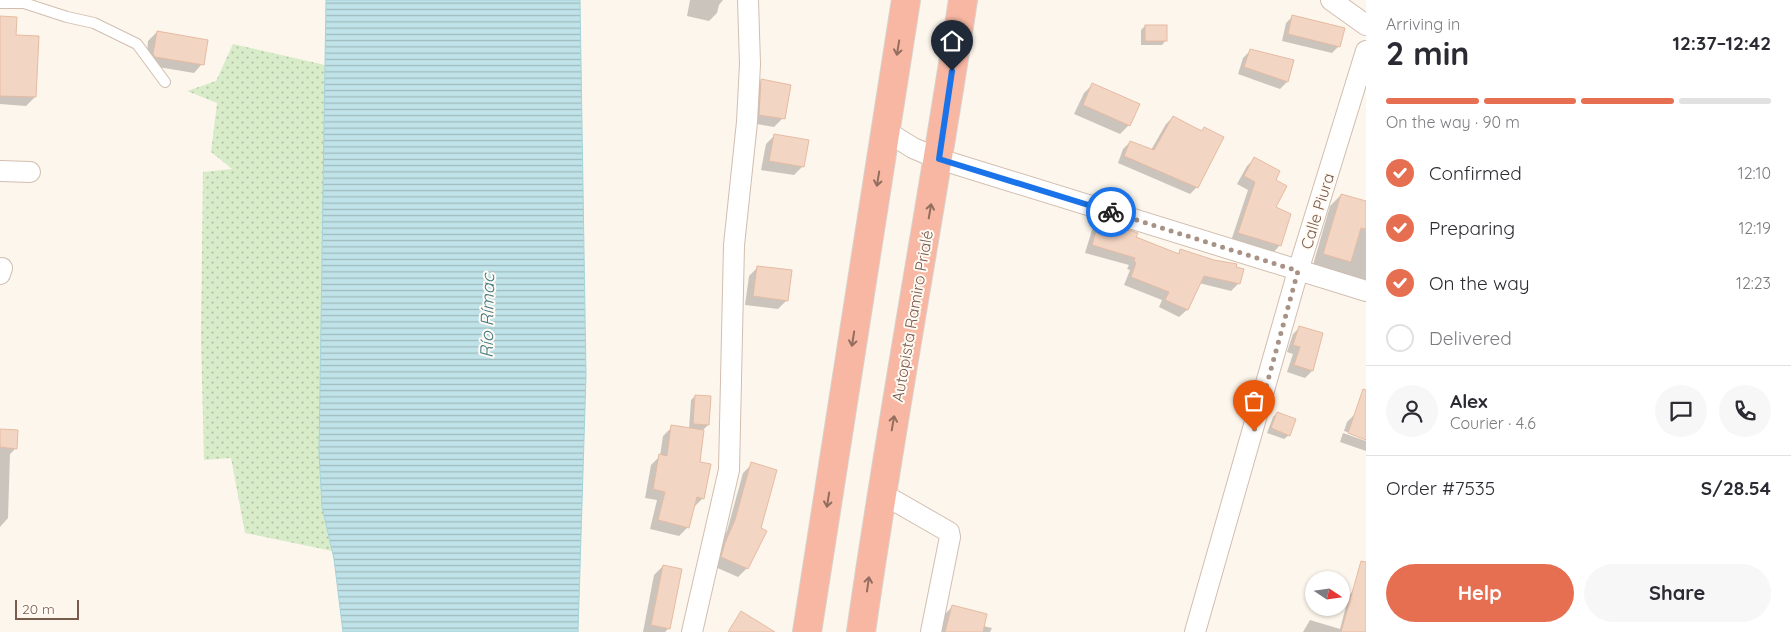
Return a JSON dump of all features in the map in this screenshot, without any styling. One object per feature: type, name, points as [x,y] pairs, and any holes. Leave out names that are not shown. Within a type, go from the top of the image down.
[{"type":"highway","points":[[807,632],[906,0]]},
{"type":"highway","name":"Autopista Ramiro Prialé","points":[[861,632],[881,493],[939,159],[963,0]]},
{"type":"street","points":[[692,632],[729,470],[734,245],[747,122],[750,64],[748,0]]},
{"type":"street","points":[[1331,0],[1366,25]]},
{"type":"street","name":"Calle Piura","points":[[1195,632],[1298,271],[1366,51]]},
{"type":"street","points":[[886,131],[913,148],[939,159],[1298,271],[1366,290]]},
{"type":"street","points":[[0,171],[30,172]]},
{"type":"street","points":[[881,493],[949,532],[950,537],[931,632]]},
{"type":"lane","points":[[0,2],[24,3],[67,17],[94,23],[137,44],[165,82]]},
{"type":"green space","points":[[233,44],[325,65],[319,453],[322,507],[332,551],[245,533],[231,458],[204,460],[201,337],[203,172],[232,169],[211,152],[217,103],[187,91],[216,81]]},
{"type":"water","name":"Río Rímac","points":[[326,0],[580,0],[586,375],[578,632],[343,632],[334,559],[322,507],[319,453]]},
{"type":"building","points":[[1292,15],[1345,28],[1340,47],[1288,34]]},
{"type":"building","points":[[0,16],[17,17],[16,35],[39,36],[36,97],[0,96]]},
{"type":"building","points":[[1145,25],[1167,25],[1167,41],[1145,41]]},
{"type":"building","points":[[157,31],[208,40],[204,65],[155,57],[153,54]]},
{"type":"building","points":[[1250,49],[1294,60],[1288,82],[1244,67]]},
{"type":"building","points":[[761,79],[791,85],[785,119],[759,115]]},
{"type":"building","points":[[1092,83],[1140,104],[1130,126],[1083,105]]},
{"type":"building","points":[[1173,116],[1202,131],[1204,127],[1224,137],[1198,188],[1124,156],[1130,141],[1154,150]]},
{"type":"building","points":[[774,134],[809,140],[804,167],[769,161]]},
{"type":"building","points":[[1254,157],[1280,171],[1276,180],[1287,186],[1276,207],[1291,214],[1281,246],[1238,233],[1255,182],[1244,176]]},
{"type":"building","points":[[1341,194],[1366,201],[1366,229],[1361,228],[1351,262],[1323,254]]},
{"type":"building","points":[[1099,221],[1138,233],[1136,237],[1179,254],[1180,249],[1214,260],[1237,264],[1236,267],[1244,269],[1240,284],[1204,276],[1188,310],[1165,300],[1169,292],[1131,277],[1136,263],[1134,261],[1135,258],[1092,245]]},
{"type":"building","points":[[757,266],[792,270],[788,301],[753,296]]},
{"type":"building","points":[[1299,326],[1323,333],[1313,371],[1294,365],[1300,347],[1293,345]]},
{"type":"building","points":[[1363,389],[1366,390],[1366,440],[1348,433]]},
{"type":"building","points":[[695,395],[711,396],[709,425],[693,424]]},
{"type":"building","points":[[1277,412],[1296,419],[1290,436],[1271,428]]},
{"type":"building","points":[[671,425],[704,430],[700,462],[711,464],[704,499],[697,497],[689,528],[658,520],[665,492],[653,489],[659,454],[667,456]]},
{"type":"building","points":[[0,429],[18,430],[17,449],[0,447]]},
{"type":"building","points":[[751,462],[777,470],[761,528],[767,531],[748,569],[721,557],[735,520]]},
{"type":"building","points":[[1361,561],[1366,562],[1366,632],[1341,632],[1346,616],[1350,616],[1350,600]]},
{"type":"building","points":[[663,565],[682,569],[670,629],[651,625]]},
{"type":"building","points":[[952,605],[987,614],[983,632],[945,632]]},
{"type":"building","points":[[741,611],[775,632],[728,632]]},
{"type":"way so far","points":[[1111,212],[1298,271],[1254,431]]},
{"type":"route","points":[[952,71],[939,159],[1111,212]]}]
